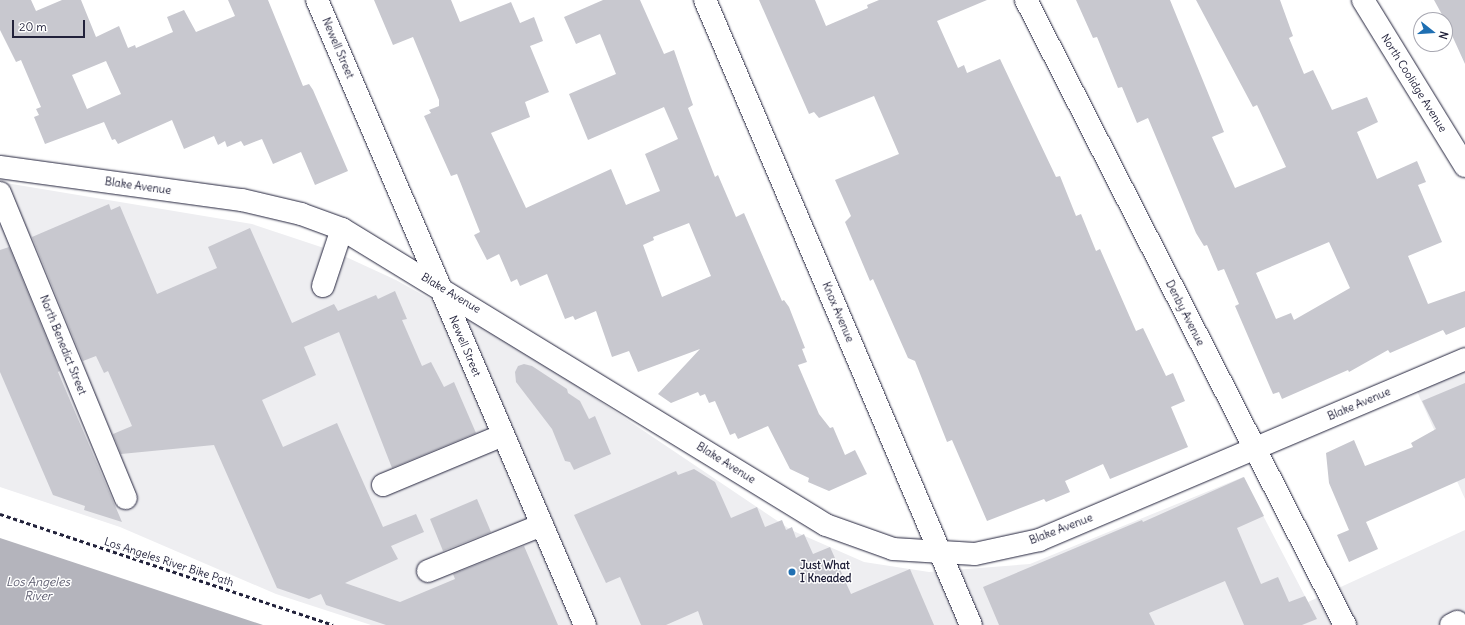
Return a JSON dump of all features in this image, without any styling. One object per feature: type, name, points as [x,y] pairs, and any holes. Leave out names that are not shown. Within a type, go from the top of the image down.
[{"type":"street","name":"Newell Street","points":[[318,0],[585,625]]},
{"type":"street","name":"Knox Avenue","points":[[705,0],[941,553],[970,625]]},
{"type":"street","name":"Denby Avenue","points":[[1026,0],[1345,625]]},
{"type":"street","name":"North Coolidge Avenue","points":[[1364,0],[1465,166]]},
{"type":"street","name":"Blake Avenue","points":[[1,165],[242,200],[301,214],[342,229],[440,287],[826,525],[892,549],[975,554],[1038,540],[1465,359]]},
{"type":"street","name":"North Benedict Street","points":[[0,193],[126,498]]},
{"type":"street","points":[[323,286],[342,229]]},
{"type":"street","points":[[383,485],[503,435]]},
{"type":"street","points":[[428,571],[542,525]]},
{"type":"path","name":"Los Angeles River Bike Path","points":[[0,514],[334,625]]},
{"type":"shaded area","points":[[0,182],[252,224],[333,251],[396,280],[534,357],[791,530],[864,562],[929,572],[1030,564],[1243,477],[1308,602],[1465,530],[1465,625],[371,625],[276,594],[120,527],[0,487]]},
{"type":"shaded area","points":[[1465,371],[1465,499],[1416,389]]},
{"type":"water","name":"Los Angeles River","points":[[0,538],[263,625],[0,625]]},
{"type":"building","points":[[0,0],[31,0],[36,11],[62,0],[81,0],[96,37],[119,26],[128,48],[135,45],[136,48],[173,32],[167,17],[184,10],[196,32],[235,16],[228,0],[268,0],[303,86],[309,84],[313,90],[348,171],[315,185],[301,152],[273,164],[262,139],[244,146],[241,141],[227,147],[225,141],[218,145],[214,136],[184,149],[172,120],[118,144],[115,139],[112,140],[104,122],[45,144],[34,117],[39,115],[36,109],[41,107],[21,60],[16,62],[0,30]],"holes":[[[106,61],[121,94],[87,109],[72,75]]]},
{"type":"building","points":[[374,0],[451,0],[460,22],[511,2],[520,23],[534,17],[543,41],[530,46],[549,92],[525,102],[530,117],[491,133],[526,208],[611,169],[626,205],[660,191],[645,154],[678,139],[664,107],[588,140],[569,94],[616,74],[600,34],[576,44],[564,17],[603,0],[640,0],[664,54],[674,50],[693,105],[688,108],[715,177],[718,175],[736,217],[744,213],[782,301],[784,300],[789,307],[805,348],[802,349],[807,362],[798,365],[819,414],[830,428],[833,427],[845,455],[855,450],[867,474],[829,491],[808,482],[809,478],[790,469],[768,426],[738,439],[735,433],[730,435],[715,401],[709,403],[705,394],[700,396],[698,392],[671,403],[658,394],[700,349],[638,372],[629,351],[612,357],[596,311],[575,320],[573,316],[565,319],[547,274],[520,286],[517,279],[511,282],[499,254],[487,260],[474,235],[480,232],[457,174],[451,176],[424,116],[431,113],[429,110],[439,106],[439,100],[413,37],[393,45]],"holes":[[[689,223],[711,276],[662,297],[643,245],[654,240],[653,237]]]},
{"type":"building","points":[[759,0],[815,0],[826,26],[868,8],[867,5],[879,0],[987,0],[937,21],[958,68],[964,65],[967,73],[1000,59],[1056,177],[1060,176],[1076,216],[1081,214],[1096,251],[1100,249],[1136,331],[1143,328],[1166,376],[1173,373],[1185,401],[1171,407],[1188,447],[1110,479],[1103,464],[1065,481],[1070,492],[1046,502],[1044,499],[987,521],[952,440],[947,442],[915,361],[908,358],[873,279],[870,281],[845,222],[851,216],[835,180],[899,154],[874,96],[819,118],[814,112],[809,114]]},
{"type":"building","points":[[1076,0],[1170,0],[1224,132],[1212,137],[1235,188],[1286,167],[1257,105],[1253,107],[1196,0],[1280,0],[1293,36],[1289,38],[1304,74],[1313,70],[1332,110],[1367,97],[1378,122],[1357,132],[1377,179],[1417,161],[1426,182],[1418,185],[1442,242],[1408,256],[1428,304],[1465,291],[1465,327],[1446,335],[1443,330],[1390,353],[1388,350],[1349,372],[1348,370],[1282,399],[1279,392],[1273,394],[1235,306],[1239,304],[1224,269],[1218,271],[1207,245],[1204,246],[1196,233],[1148,118],[1137,123],[1122,87],[1118,88],[1097,37],[1093,38]],"holes":[[[1329,242],[1350,288],[1294,320],[1291,313],[1276,319],[1256,273]]]},
{"type":"building","points":[[1434,0],[1465,0],[1465,64],[1453,38],[1453,12],[1441,12]]},
{"type":"building","points":[[109,204],[111,210],[120,206],[157,294],[217,268],[208,247],[250,228],[292,323],[334,304],[338,311],[376,295],[378,299],[395,291],[407,319],[402,320],[422,366],[431,362],[444,387],[454,382],[476,433],[392,468],[339,332],[304,347],[316,375],[262,400],[283,447],[337,423],[383,527],[416,514],[424,532],[391,546],[398,559],[345,583],[400,602],[455,579],[453,574],[524,546],[558,625],[386,625],[326,605],[321,594],[309,599],[277,588],[214,445],[121,454],[113,434],[132,426],[108,371],[104,373],[96,356],[83,361],[32,237]]},
{"type":"building","points":[[9,247],[60,371],[58,372],[122,522],[84,510],[85,506],[53,495],[0,372],[0,250]]},
{"type":"building","points":[[524,364],[532,366],[567,389],[568,393],[580,401],[589,419],[595,416],[611,454],[574,470],[570,462],[565,461],[552,429],[516,382],[515,372],[518,366]]},
{"type":"building","points":[[1465,383],[1465,478],[1366,522],[1378,549],[1349,562],[1337,535],[1349,530],[1329,483],[1326,453],[1354,440],[1365,466],[1413,447],[1411,443],[1436,429],[1422,401]]},
{"type":"building","points":[[694,469],[715,482],[731,518],[757,507],[765,527],[782,520],[786,530],[792,527],[796,538],[804,534],[813,554],[830,547],[851,594],[910,569],[934,625],[703,625],[698,611],[666,625],[641,625],[620,577],[606,583],[574,515],[676,471],[678,475]]},
{"type":"building","points":[[1244,477],[1264,516],[1237,528],[1261,584],[1278,577],[1289,602],[1305,596],[1317,619],[1302,625],[1244,625],[1225,581],[1149,613],[1155,625],[999,625],[983,587],[1142,520],[1143,522]]},
{"type":"building","points":[[477,499],[491,532],[443,551],[430,519]]},
{"type":"place","name":"Just What I Kneaded","points":[[792,572]]}]
